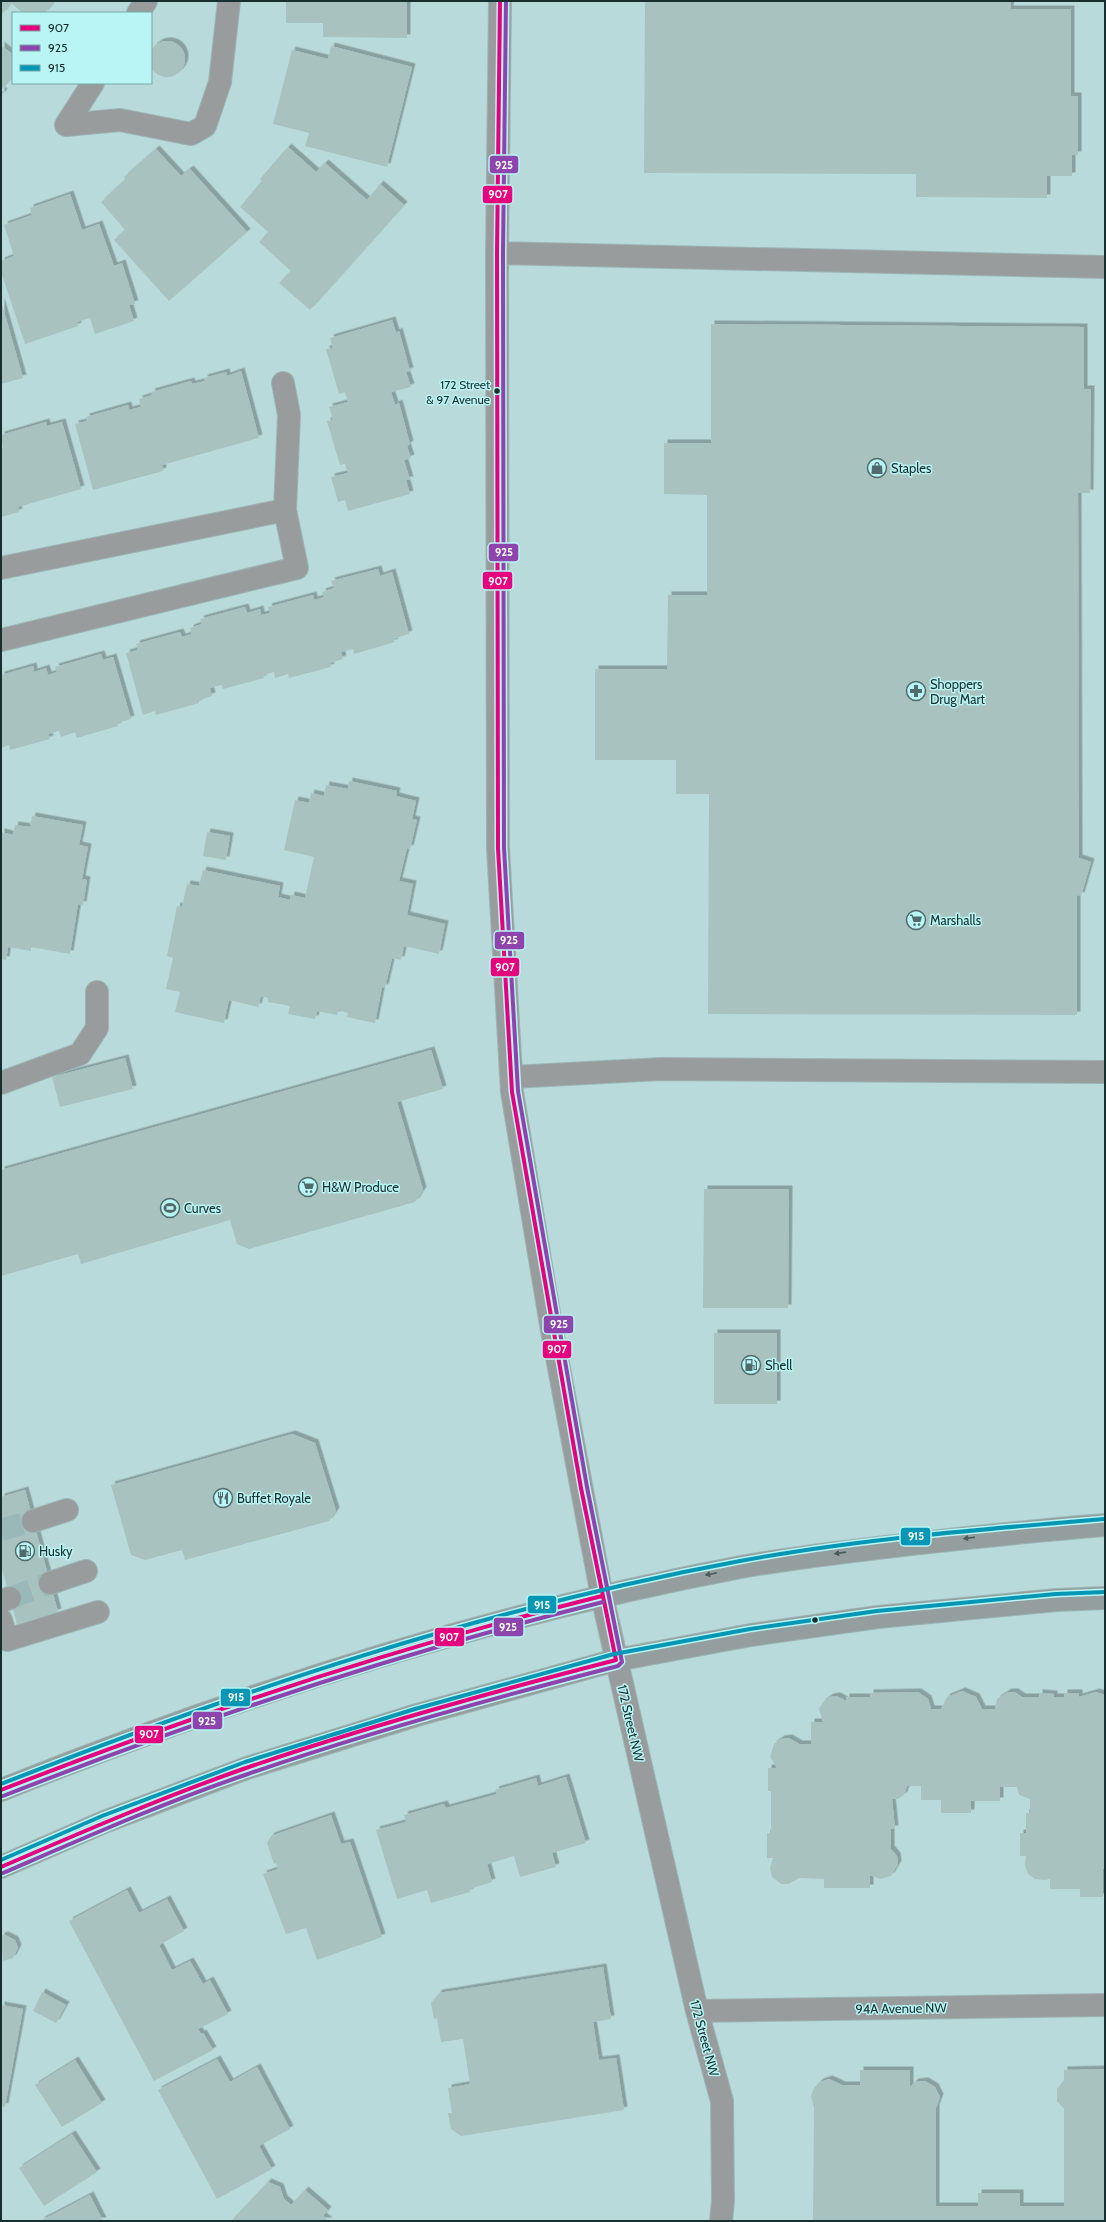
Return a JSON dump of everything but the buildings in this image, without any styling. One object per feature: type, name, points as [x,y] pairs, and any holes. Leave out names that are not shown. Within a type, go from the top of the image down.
[{"type":"main road","points":[[1,1790],[120,1743],[248,1698],[404,1648],[602,1596],[742,1567],[864,1550],[1038,1530],[1105,1525]]},
{"type":"main road","points":[[1,1867],[104,1822],[247,1768],[417,1715],[616,1660],[751,1635],[878,1617],[1057,1600],[1105,1598]]},
{"type":"street","points":[[139,12],[146,1]]},
{"type":"street","points":[[92,84],[66,126],[120,120],[191,134],[205,126],[220,82],[229,1]]},
{"type":"street","name":"172 Street NW","points":[[500,1],[497,253],[498,848],[512,1092],[547,1299],[602,1596],[697,2011],[722,2101],[723,2201],[721,2221]]},
{"type":"street","points":[[497,253],[1105,267]]},
{"type":"street","points":[[1,640],[296,568],[285,510],[289,415],[283,383]]},
{"type":"street","points":[[1,568],[285,510]]},
{"type":"street","points":[[1,1083],[80,1054],[97,1028],[97,992]]},
{"type":"street","points":[[512,1077],[661,1069],[1105,1072]]},
{"type":"street","points":[[33,1521],[67,1510]]},
{"type":"street","points":[[50,1583],[86,1571]]},
{"type":"street","points":[[1,1620],[7,1640],[98,1612]]},
{"type":"street","name":"94A Avenue NW","points":[[697,2011],[1105,2005]]},
{"type":"tunnel","points":[[1,1530],[33,1521]]},
{"type":"tunnel","points":[[10,1598],[50,1583]]},
{"type":"transit line","name":"907","points":[[1,1867],[153,1803],[246,1768],[430,1710],[616,1660],[581,1488],[512,1092],[498,848],[497,253],[500,1]]},
{"type":"transit line","name":"925","points":[[3,1873],[155,1808],[248,1774],[385,1730],[524,1690],[618,1666],[622,1662],[587,1487],[518,1091],[504,848],[503,253],[506,1]]},
{"type":"transit line","name":"915","points":[[1,1784],[91,1749],[273,1685],[458,1627],[551,1602],[645,1580],[785,1553],[922,1536],[1105,1519]]},
{"type":"transit line","name":"915","points":[[1,1860],[102,1816],[245,1762],[415,1709],[614,1654],[750,1629],[877,1611],[1056,1594],[1105,1592]]},
{"type":"transit line","name":"907","points":[[1,1790],[149,1734],[298,1683],[449,1637],[602,1596]]},
{"type":"transit line","name":"925","points":[[3,1796],[151,1740],[300,1689],[451,1643],[603,1602]]},
{"type":"place","name":"172 Street & 97 Avenue","points":[[497,391]]},
{"type":"place","name":"Staples","points":[[877,468]]},
{"type":"place","name":"Shoppers Drug Mart","points":[[916,691]]},
{"type":"place","name":"Marshalls","points":[[916,920]]},
{"type":"place","name":"H&W Produce","points":[[308,1187]]},
{"type":"place","name":"Curves","points":[[170,1208]]},
{"type":"place","name":"Shell","points":[[751,1365]]},
{"type":"place","name":"Buffet Royale","points":[[223,1498]]},
{"type":"place","name":"Husky","points":[[25,1551]]}]
